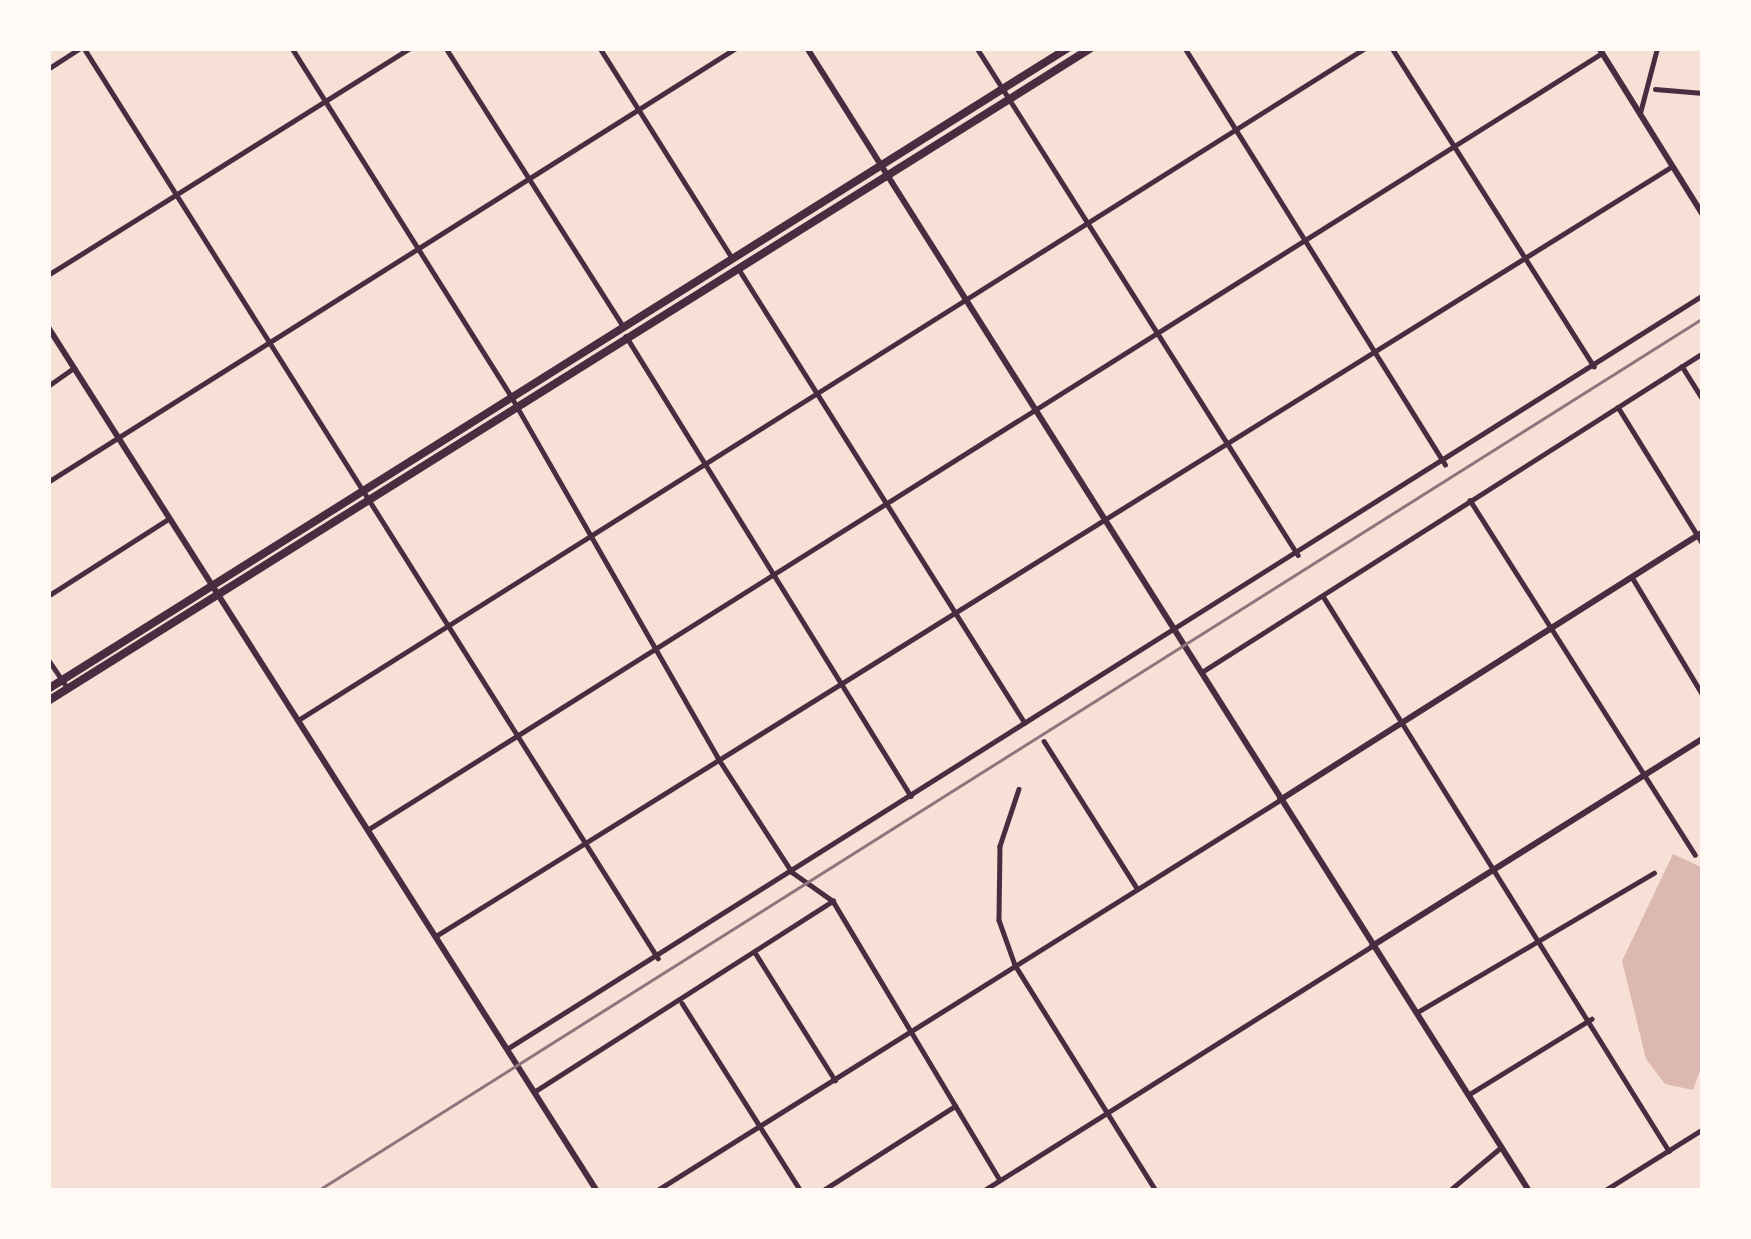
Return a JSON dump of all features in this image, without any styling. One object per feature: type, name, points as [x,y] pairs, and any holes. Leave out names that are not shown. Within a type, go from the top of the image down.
[{"type":"main road","points":[[48,689],[65,684],[219,594],[511,396],[1068,48]]},
{"type":"main road","points":[[48,701],[65,684],[209,587],[514,410],[1091,48]]},
{"type":"street","points":[[48,69],[82,48],[658,958]]},
{"type":"street","points":[[292,48],[511,396],[514,410],[591,534],[718,758],[792,872],[832,901],[1000,1180]]},
{"type":"street","points":[[48,275],[410,48]]},
{"type":"street","points":[[446,48],[911,796]]},
{"type":"street","points":[[600,48],[1025,723]]},
{"type":"street","points":[[48,482],[736,48]]},
{"type":"street","points":[[807,48],[1529,1191]]},
{"type":"street","points":[[977,48],[1298,556]]},
{"type":"street","points":[[1185,48],[1445,464]]},
{"type":"street","points":[[300,719],[1365,48]]},
{"type":"street","points":[[1392,48],[1594,366]]},
{"type":"street","points":[[1640,113],[1653,89],[1657,48]]},
{"type":"street","points":[[369,829],[655,645],[1306,241],[1601,50],[1703,215]]},
{"type":"street","points":[[1653,89],[1703,93]]},
{"type":"street","points":[[436,936],[1671,166]]},
{"type":"street","points":[[507,1048],[1445,464],[1703,296]]},
{"type":"street","points":[[48,327],[597,1191]]},
{"type":"street","points":[[1199,673],[1703,353]]},
{"type":"street","points":[[1682,366],[1703,399]]},
{"type":"street","points":[[48,386],[72,369]]},
{"type":"street","points":[[1618,407],[1703,544]]},
{"type":"street","points":[[1470,500],[1695,855]]},
{"type":"street","points":[[48,596],[167,520]]},
{"type":"street","points":[[656,1191],[1700,533]]},
{"type":"street","points":[[1632,577],[1703,695]]},
{"type":"street","points":[[1323,596],[1591,1018],[1669,1151]]},
{"type":"street","points":[[48,658],[65,684]]},
{"type":"street","points":[[983,1191],[1703,738]]},
{"type":"street","points":[[1044,741],[1137,888]]},
{"type":"street","points":[[1019,789],[1000,846],[999,920],[1015,965],[1156,1191]]},
{"type":"street","points":[[1416,1012],[1654,872]]},
{"type":"street","points":[[534,1092],[756,954],[832,901]]},
{"type":"street","points":[[756,954],[835,1080]]},
{"type":"street","points":[[680,1001],[801,1191]]},
{"type":"street","points":[[1468,1096],[1591,1018]]},
{"type":"street","points":[[822,1191],[955,1106]]},
{"type":"street","points":[[1604,1191],[1703,1129]]},
{"type":"street","points":[[1450,1191],[1500,1148]]},
{"type":"street","points":[[1464,1182],[1470,1191]]},
{"type":"shaded area","points":[[1673,854],[1703,868],[1703,1062],[1693,1090],[1665,1084],[1646,1059],[1622,961]]},
{"type":"railway","points":[[317,1191],[1703,318]]}]
